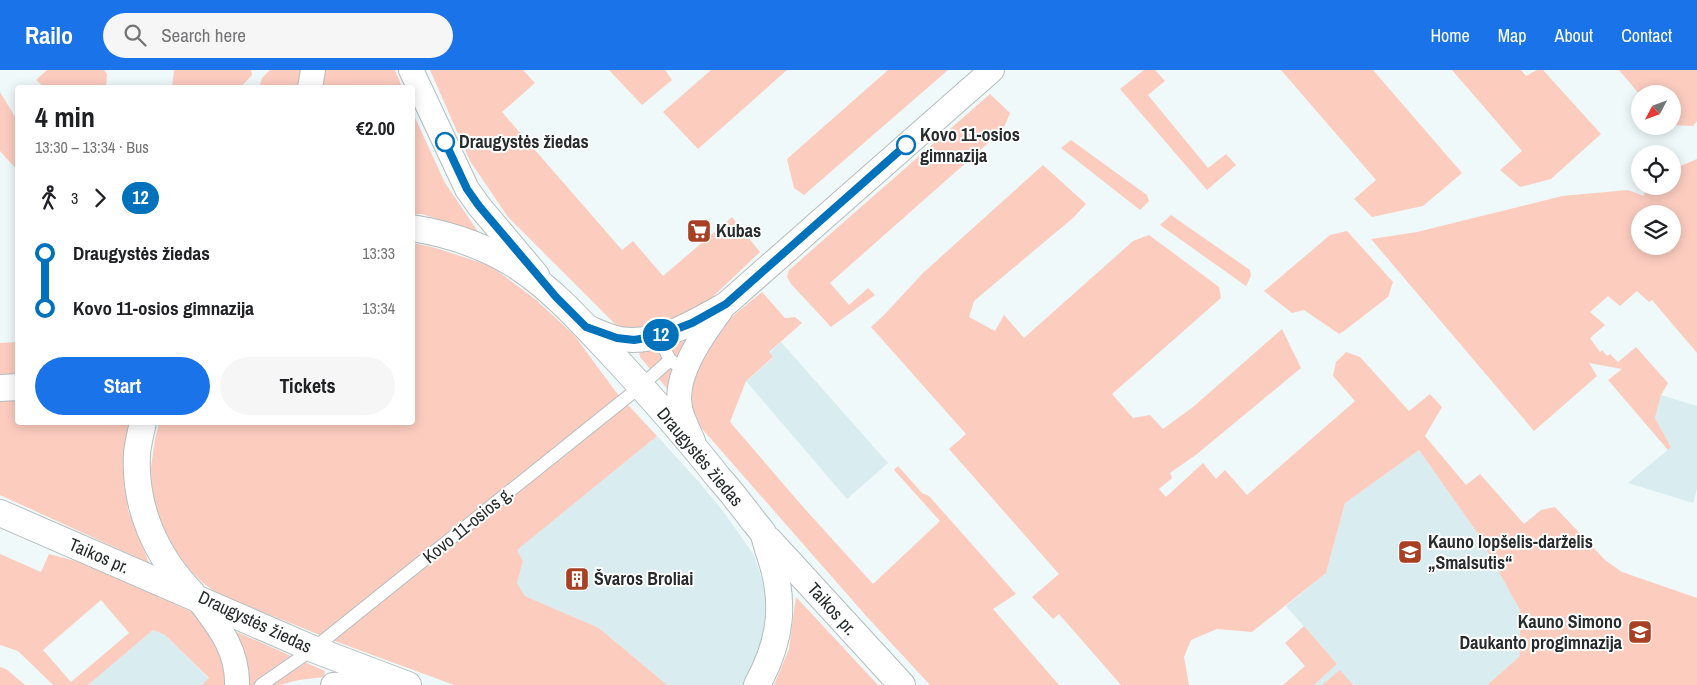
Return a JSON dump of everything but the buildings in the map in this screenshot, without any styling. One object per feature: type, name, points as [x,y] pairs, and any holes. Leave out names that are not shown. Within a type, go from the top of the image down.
[{"type":"main road","points":[[310,85],[313,70]]},
{"type":"main road","points":[[411,70],[467,189],[479,206],[556,297]]},
{"type":"main road","name":"Kovo 11-osios g.","points":[[698,452],[680,411],[677,365],[726,304],[992,70]]},
{"type":"main road","name":"Draugystės žiedas","points":[[415,229],[457,238],[492,252],[516,266],[556,297],[641,386],[698,452],[762,532],[774,569],[779,596],[779,622],[775,643],[767,666],[757,685]]},
{"type":"main road","name":"Kovo 11-osios g.","points":[[586,327],[617,338],[634,340],[658,336],[692,323],[726,304]]},
{"type":"main road","points":[[0,388],[15,387]]},
{"type":"main road","name":"Draugystės žiedas","points":[[142,425],[137,451],[137,475],[144,516],[169,566],[198,599],[313,649],[404,684]]},
{"type":"main road","name":"Taikos pr.","points":[[0,514],[198,599]]},
{"type":"main road","name":"Taikos pr.","points":[[762,532],[902,685]]},
{"type":"main road","points":[[198,599],[229,643],[235,660],[237,685]]},
{"type":"main road","points":[[333,685],[404,684]]},
{"type":"street","points":[[658,336],[677,365]]},
{"type":"street","name":"Kovo 11-osios g.","points":[[261,685],[313,649],[641,386],[677,365]]},
{"type":"shaded area","points":[[47,70],[104,70],[107,74],[106,85],[42,85],[36,80]]},
{"type":"shaded area","points":[[174,70],[251,70],[252,75],[243,85],[172,85]]},
{"type":"shaded area","points":[[270,70],[301,70],[299,85],[260,85],[262,78]]},
{"type":"shaded area","points":[[322,70],[395,70],[401,85],[320,85]]},
{"type":"shaded area","points":[[430,70],[523,70],[535,83],[502,112],[622,250],[633,241],[663,276],[732,217],[760,252],[703,306],[671,324],[621,330],[508,217],[470,161]]},
{"type":"shaded area","points":[[609,70],[665,70],[672,80],[642,105]]},
{"type":"shaded area","points":[[711,70],[787,70],[698,149],[663,112]]},
{"type":"shaded area","points":[[888,70],[948,70],[804,195],[794,188],[787,159]]},
{"type":"shaded area","points":[[1144,70],[1155,70],[1165,81],[1148,95],[1208,168],[1226,154],[1236,165],[1207,190],[1120,89]]},
{"type":"shaded area","points":[[1281,70],[1373,70],[1462,173],[1423,206],[1372,217],[1354,199],[1376,180]]},
{"type":"shaded area","points":[[1452,70],[1521,70],[1526,76],[1537,70],[1543,70],[1601,134],[1551,179],[1520,187],[1500,170],[1522,151]]},
{"type":"shaded area","points":[[1619,70],[1697,70],[1697,121],[1693,126],[1681,125],[1681,85],[1632,85]]},
{"type":"shaded area","points":[[0,92],[15,117],[15,168],[0,151]]},
{"type":"shaded area","points":[[990,94],[1010,113],[1003,130],[830,283],[849,305],[868,288],[875,295],[831,327],[791,284],[787,277],[789,270]]},
{"type":"shaded area","points":[[415,118],[445,183],[479,233],[422,214],[415,214]]},
{"type":"shaded area","points":[[1071,140],[1147,195],[1149,201],[1140,210],[1061,148]]},
{"type":"shaded area","points":[[1697,159],[1697,353],[1652,300],[1649,302],[1637,291],[1620,306],[1608,296],[1590,312],[1605,325],[1590,338],[1600,352],[1602,350],[1607,356],[1610,354],[1618,362],[1636,347],[1668,383],[1661,395],[1655,418],[1671,447],[1668,450],[1608,380],[1622,369],[1589,363],[1597,376],[1534,431],[1371,239],[1417,232],[1562,196],[1628,190],[1631,191],[1631,195],[1681,195],[1681,166]]},
{"type":"shaded area","points":[[1043,165],[1086,204],[1073,218],[974,301],[969,317],[995,331],[1004,315],[1024,338],[1133,241],[1149,235],[1219,287],[1221,298],[1112,394],[1133,418],[1150,415],[1163,429],[1193,407],[1282,329],[1301,368],[1197,454],[1170,473],[1172,478],[1159,489],[1166,497],[1203,463],[1216,479],[1225,470],[1247,495],[1355,401],[1333,376],[1336,362],[1346,352],[1360,357],[1409,411],[1430,394],[1442,407],[1425,436],[1466,485],[1480,474],[1524,524],[1541,510],[1555,507],[1605,560],[1622,572],[1697,598],[1697,685],[1487,685],[1520,656],[1520,610],[1476,531],[1419,450],[1345,503],[1326,573],[1252,632],[1217,629],[1191,640],[1184,657],[1189,685],[1121,685],[1059,614],[1053,619],[1032,597],[1059,574],[949,449],[966,434],[871,327],[923,273]]},
{"type":"shaded area","points":[[1171,215],[1250,270],[1251,276],[1246,286],[1160,225]]},
{"type":"shaded area","points":[[1347,231],[1393,282],[1388,297],[1339,334],[1304,310],[1292,313],[1264,291],[1330,235]]},
{"type":"shaded area","points":[[415,243],[436,248],[491,266],[535,299],[574,335],[616,392],[657,436],[517,550],[523,561],[517,583],[525,596],[599,628],[667,685],[454,685],[340,643],[218,594],[203,583],[188,568],[162,526],[152,497],[151,467],[158,425],[415,425]]},
{"type":"shaded area","points":[[762,292],[785,318],[795,317],[802,323],[769,352],[773,357],[746,381],[730,422],[873,584],[940,521],[894,470],[898,466],[922,493],[929,496],[1016,594],[993,609],[1059,685],[930,685],[868,618],[697,423],[691,409],[690,383],[717,329]]},
{"type":"shaded area","points":[[693,332],[670,392],[640,357],[639,350]]},
{"type":"shaded area","points":[[15,342],[15,377],[0,379],[0,343]]},
{"type":"shaded area","points":[[781,342],[888,463],[847,499],[746,381],[773,358],[769,353]]},
{"type":"shaded area","points":[[1661,395],[1697,406],[1697,489],[1693,503],[1628,483],[1671,447],[1655,418]]},
{"type":"shaded area","points":[[15,400],[15,425],[129,425],[124,465],[128,510],[149,563],[0,495],[0,401]]},
{"type":"shaded area","points":[[657,436],[699,482],[725,514],[754,555],[767,595],[769,623],[754,665],[742,685],[667,685],[599,628],[525,596],[517,583],[523,561],[516,550]]},
{"type":"shaded area","name":"Kauno lopšelis-darželis „Smalsutis“","points":[[1419,450],[1476,531],[1520,610],[1520,656],[1487,685],[1314,685],[1337,664],[1286,606],[1326,573],[1345,503]]},
{"type":"shaded area","points":[[0,554],[41,572],[49,554],[87,564],[196,614],[224,651],[228,685],[202,685],[209,678],[165,635],[153,630],[88,685],[53,685],[18,651],[0,645]],"holes":[[[101,600],[129,633],[71,682],[43,650]]]},
{"type":"shaded area","points":[[796,597],[878,685],[774,685],[789,649]]},
{"type":"shaded area","points":[[1304,626],[1337,664],[1314,685],[1283,685],[1305,666],[1285,643]]},
{"type":"shaded area","points":[[153,630],[165,635],[209,679],[202,685],[88,685]]},
{"type":"shaded area","points":[[237,632],[325,671],[324,677],[279,685],[247,685],[247,663]]},
{"type":"shaded area","points":[[0,667],[6,669],[25,685],[0,685]]},
{"type":"shaded area","points":[[1340,670],[1353,685],[1322,685]]},
{"type":"bus line","name":"12","points":[[445,142],[467,189],[479,206],[556,297],[586,327],[617,338],[634,340],[658,336],[692,323],[726,304],[906,145]]},
{"type":"place","name":"Draugystės žiedas","points":[[445,142]]},
{"type":"place","name":"Kovo 11-osios gimnazija","points":[[906,145]]},
{"type":"place","name":"Kubas","points":[[699,231]]},
{"type":"place","name":"Kauno lopšelis-darželis „Smalsutis“","points":[[1410,552]]},
{"type":"place","name":"Švaros Broliai","points":[[577,579]]},
{"type":"place","name":"Kauno Simono Daukanto progimnazija","points":[[1640,632]]}]
